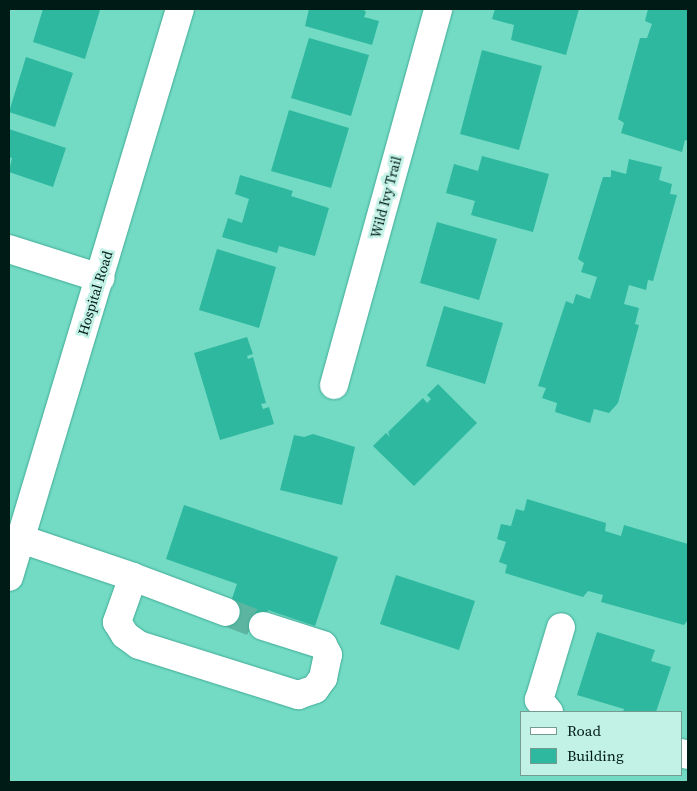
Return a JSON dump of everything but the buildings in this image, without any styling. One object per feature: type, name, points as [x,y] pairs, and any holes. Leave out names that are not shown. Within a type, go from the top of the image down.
[{"type":"street","name":"Hospital Road","points":[[9,577],[180,9]]},
{"type":"street","name":"Wild Ivy Trail","points":[[334,385],[438,9]]},
{"type":"street","points":[[9,249],[100,278]]},
{"type":"street","points":[[21,539],[133,577],[226,612]]},
{"type":"street","points":[[133,577],[117,622],[125,635],[139,645],[298,695],[315,689],[323,678],[328,655],[323,645],[263,626]]},
{"type":"street","points":[[548,711],[539,700],[561,627]]},
{"type":"tunnel","points":[[226,612],[263,626]]}]
